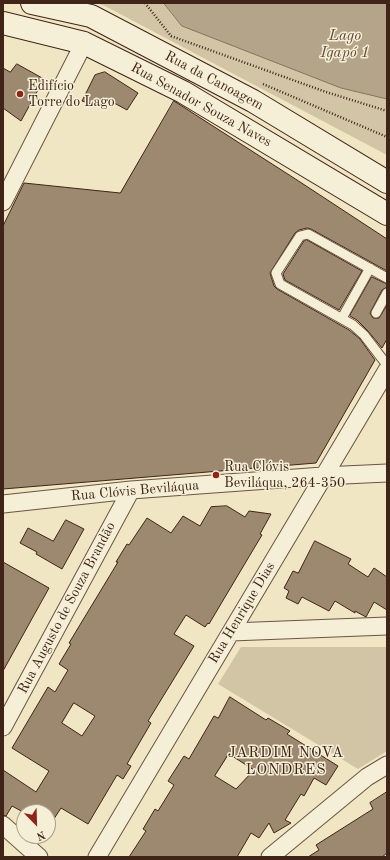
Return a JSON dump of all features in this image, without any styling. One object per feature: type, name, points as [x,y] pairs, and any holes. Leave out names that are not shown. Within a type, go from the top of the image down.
[{"type":"main road","name":"Rua da Canoagem","points":[[32,3],[91,16],[253,101],[387,182]]},
{"type":"main road","name":"Rua Senador Souza Naves","points":[[3,23],[84,43],[183,92],[387,214]]},
{"type":"street","points":[[5,195],[84,43]]},
{"type":"street","name":"Rua Henrique Dias","points":[[97,857],[387,370]]},
{"type":"street","name":"Rua Clóvis Beviláqua","points":[[3,504],[131,490],[387,473]]},
{"type":"street","name":"Rua Augusto de Souza Brandão","points":[[3,727],[131,490]]},
{"type":"street","points":[[231,632],[387,626]]},
{"type":"street","points":[[270,857],[367,777],[387,765]]},
{"type":"street","points":[[3,825],[38,857]]},
{"type":"lane","points":[[387,278],[308,234],[300,236],[276,273],[280,284],[353,325],[364,335],[387,365]]},
{"type":"lane","points":[[342,318],[370,268]]},
{"type":"lane","points":[[376,313],[387,293]]},
{"type":"path","points":[[145,3],[171,36],[326,92],[387,111]]},
{"type":"shaded area","points":[[96,3],[164,3],[182,26],[341,88],[387,99],[387,155],[105,6]]},
{"type":"shaded area","points":[[241,647],[387,647],[387,751],[358,769],[218,684]]},
{"type":"water","name":"Lago Igapó 1","points":[[164,3],[387,3],[387,99],[341,88],[182,26]]},
{"type":"building","name":"Edifício Torre do Lago","points":[[17,64],[44,79],[21,121],[3,108],[3,68],[10,72]]},
{"type":"building","points":[[105,72],[138,93],[127,110],[105,98],[92,104],[82,101],[95,75]]},
{"type":"building","points":[[174,101],[387,239],[387,271],[311,229],[307,228],[299,230],[295,233],[270,273],[274,286],[277,289],[349,330],[360,339],[375,360],[316,463],[3,489],[3,226],[24,183],[120,193]]},
{"type":"building","points":[[307,240],[362,271],[339,310],[285,280],[283,274],[304,241]]},
{"type":"building","points":[[372,277],[387,284],[387,287],[382,290],[370,313],[373,318],[379,318],[387,305],[387,339],[382,348],[357,320],[350,316]]},
{"type":"building","points":[[227,506],[245,517],[249,511],[271,514],[260,534],[262,535],[209,624],[208,623],[205,627],[186,615],[174,634],[194,646],[148,721],[151,723],[127,764],[131,766],[123,779],[117,775],[88,824],[61,808],[56,816],[56,804],[16,804],[16,808],[12,806],[6,816],[3,815],[3,770],[36,792],[49,771],[12,748],[48,687],[55,692],[68,670],[59,664],[71,644],[69,643],[118,562],[116,562],[127,544],[129,545],[147,518],[171,533],[183,516],[200,526],[211,507]],"holes":[[[74,703],[95,716],[82,736],[62,723]]]},
{"type":"building","points":[[66,520],[84,529],[62,569],[36,554],[37,552],[20,543],[28,528],[53,541]]},
{"type":"building","points":[[315,541],[351,559],[348,564],[368,577],[374,568],[387,577],[387,610],[374,602],[366,617],[355,611],[355,613],[335,601],[329,611],[302,597],[298,604],[286,598],[289,591],[284,588],[293,571],[298,573]]},
{"type":"building","points":[[3,562],[49,588],[3,671]]},
{"type":"building","points":[[230,697],[266,720],[268,718],[290,731],[287,734],[338,766],[326,785],[314,778],[304,796],[301,794],[285,820],[291,823],[274,833],[269,823],[259,838],[251,833],[237,857],[129,857],[146,831],[143,829],[155,809],[158,811],[174,785],[168,781],[184,756],[189,759],[214,716],[218,718]],"holes":[[[229,754],[254,770],[236,789],[215,776]]]},
{"type":"building","points":[[387,792],[387,853],[382,857],[308,857],[319,850],[316,845],[373,809],[370,803]]},
{"type":"place","name":"Edifício Torre do Lago","points":[[20,94]]},
{"type":"place","name":"Rua Clóvis Beviláqua, 264-350","points":[[216,475]]},
{"type":"district","name":"JARDIM NOVA LONDRES","points":[[286,762]]}]
